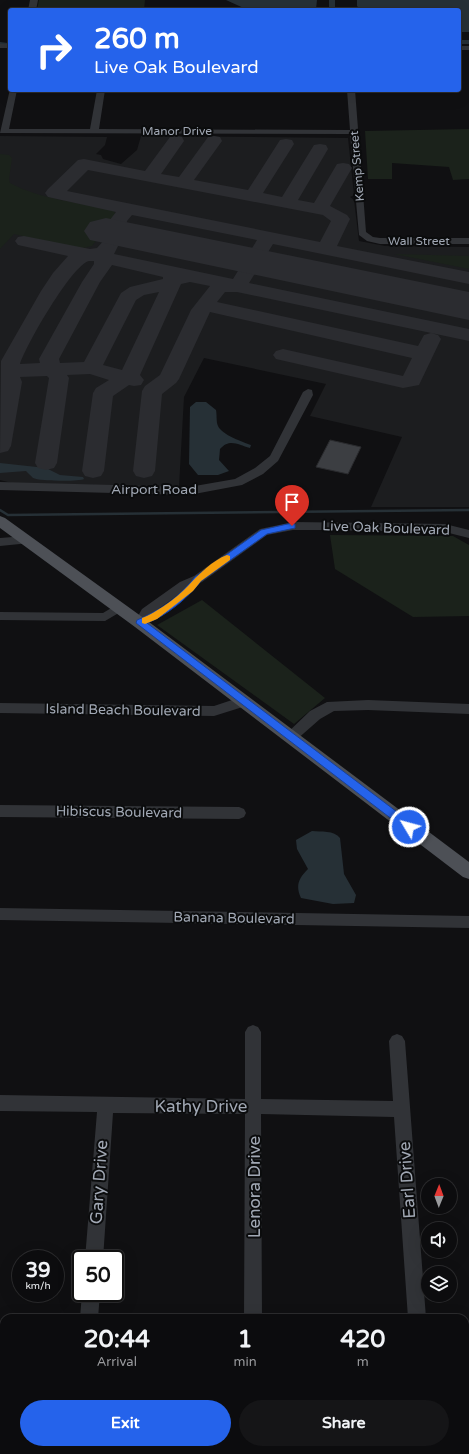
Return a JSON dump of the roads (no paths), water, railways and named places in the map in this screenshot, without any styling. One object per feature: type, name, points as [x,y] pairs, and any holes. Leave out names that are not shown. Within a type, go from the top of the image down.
[{"type":"main road","points":[[0,521],[140,623],[469,872]]},
{"type":"street","points":[[2,131],[12,92]]},
{"type":"street","points":[[94,131],[101,92]]},
{"type":"street","name":"Kemp Street","points":[[351,92],[362,233],[370,239]]},
{"type":"street","name":"Manor Drive","points":[[2,131],[354,132]]},
{"type":"street","name":"Wall Street","points":[[370,239],[380,241],[469,241]]},
{"type":"street","name":"Airport Road","points":[[0,486],[189,491],[238,482],[259,471],[274,458],[308,395],[308,392]]},
{"type":"street","name":"Live Oak Boulevard","points":[[140,623],[154,617],[190,589],[198,579],[264,532],[292,526],[444,528],[469,534]]},
{"type":"street","points":[[0,542],[26,540]]},
{"type":"street","points":[[0,616],[104,617],[118,608]]},
{"type":"street","name":"Island Beach Boulevard","points":[[0,708],[214,711],[244,701]]},
{"type":"street","points":[[290,736],[315,715],[332,706],[368,705],[469,709]]},
{"type":"street","name":"Hibiscus Boulevard","points":[[0,811],[239,813]]},
{"type":"street","name":"Banana Boulevard","points":[[0,914],[469,922]]},
{"type":"street","name":"Lenora Drive","points":[[253,1032],[253,1314]]},
{"type":"street","name":"Earl Drive","points":[[397,1041],[417,1314]]},
{"type":"street","name":"Kathy Drive","points":[[0,1103],[105,1106],[402,1108]]},
{"type":"street","name":"Gary Drive","points":[[95,1250],[105,1106]]},
{"type":"street","points":[[89,1314],[90,1302]]},
{"type":"waterway","points":[[332,0],[332,8]]},
{"type":"waterway","points":[[461,42],[469,42]]},
{"type":"waterway","points":[[0,43],[8,44]]},
{"type":"waterway","points":[[0,510],[8,515],[469,510]]}]
